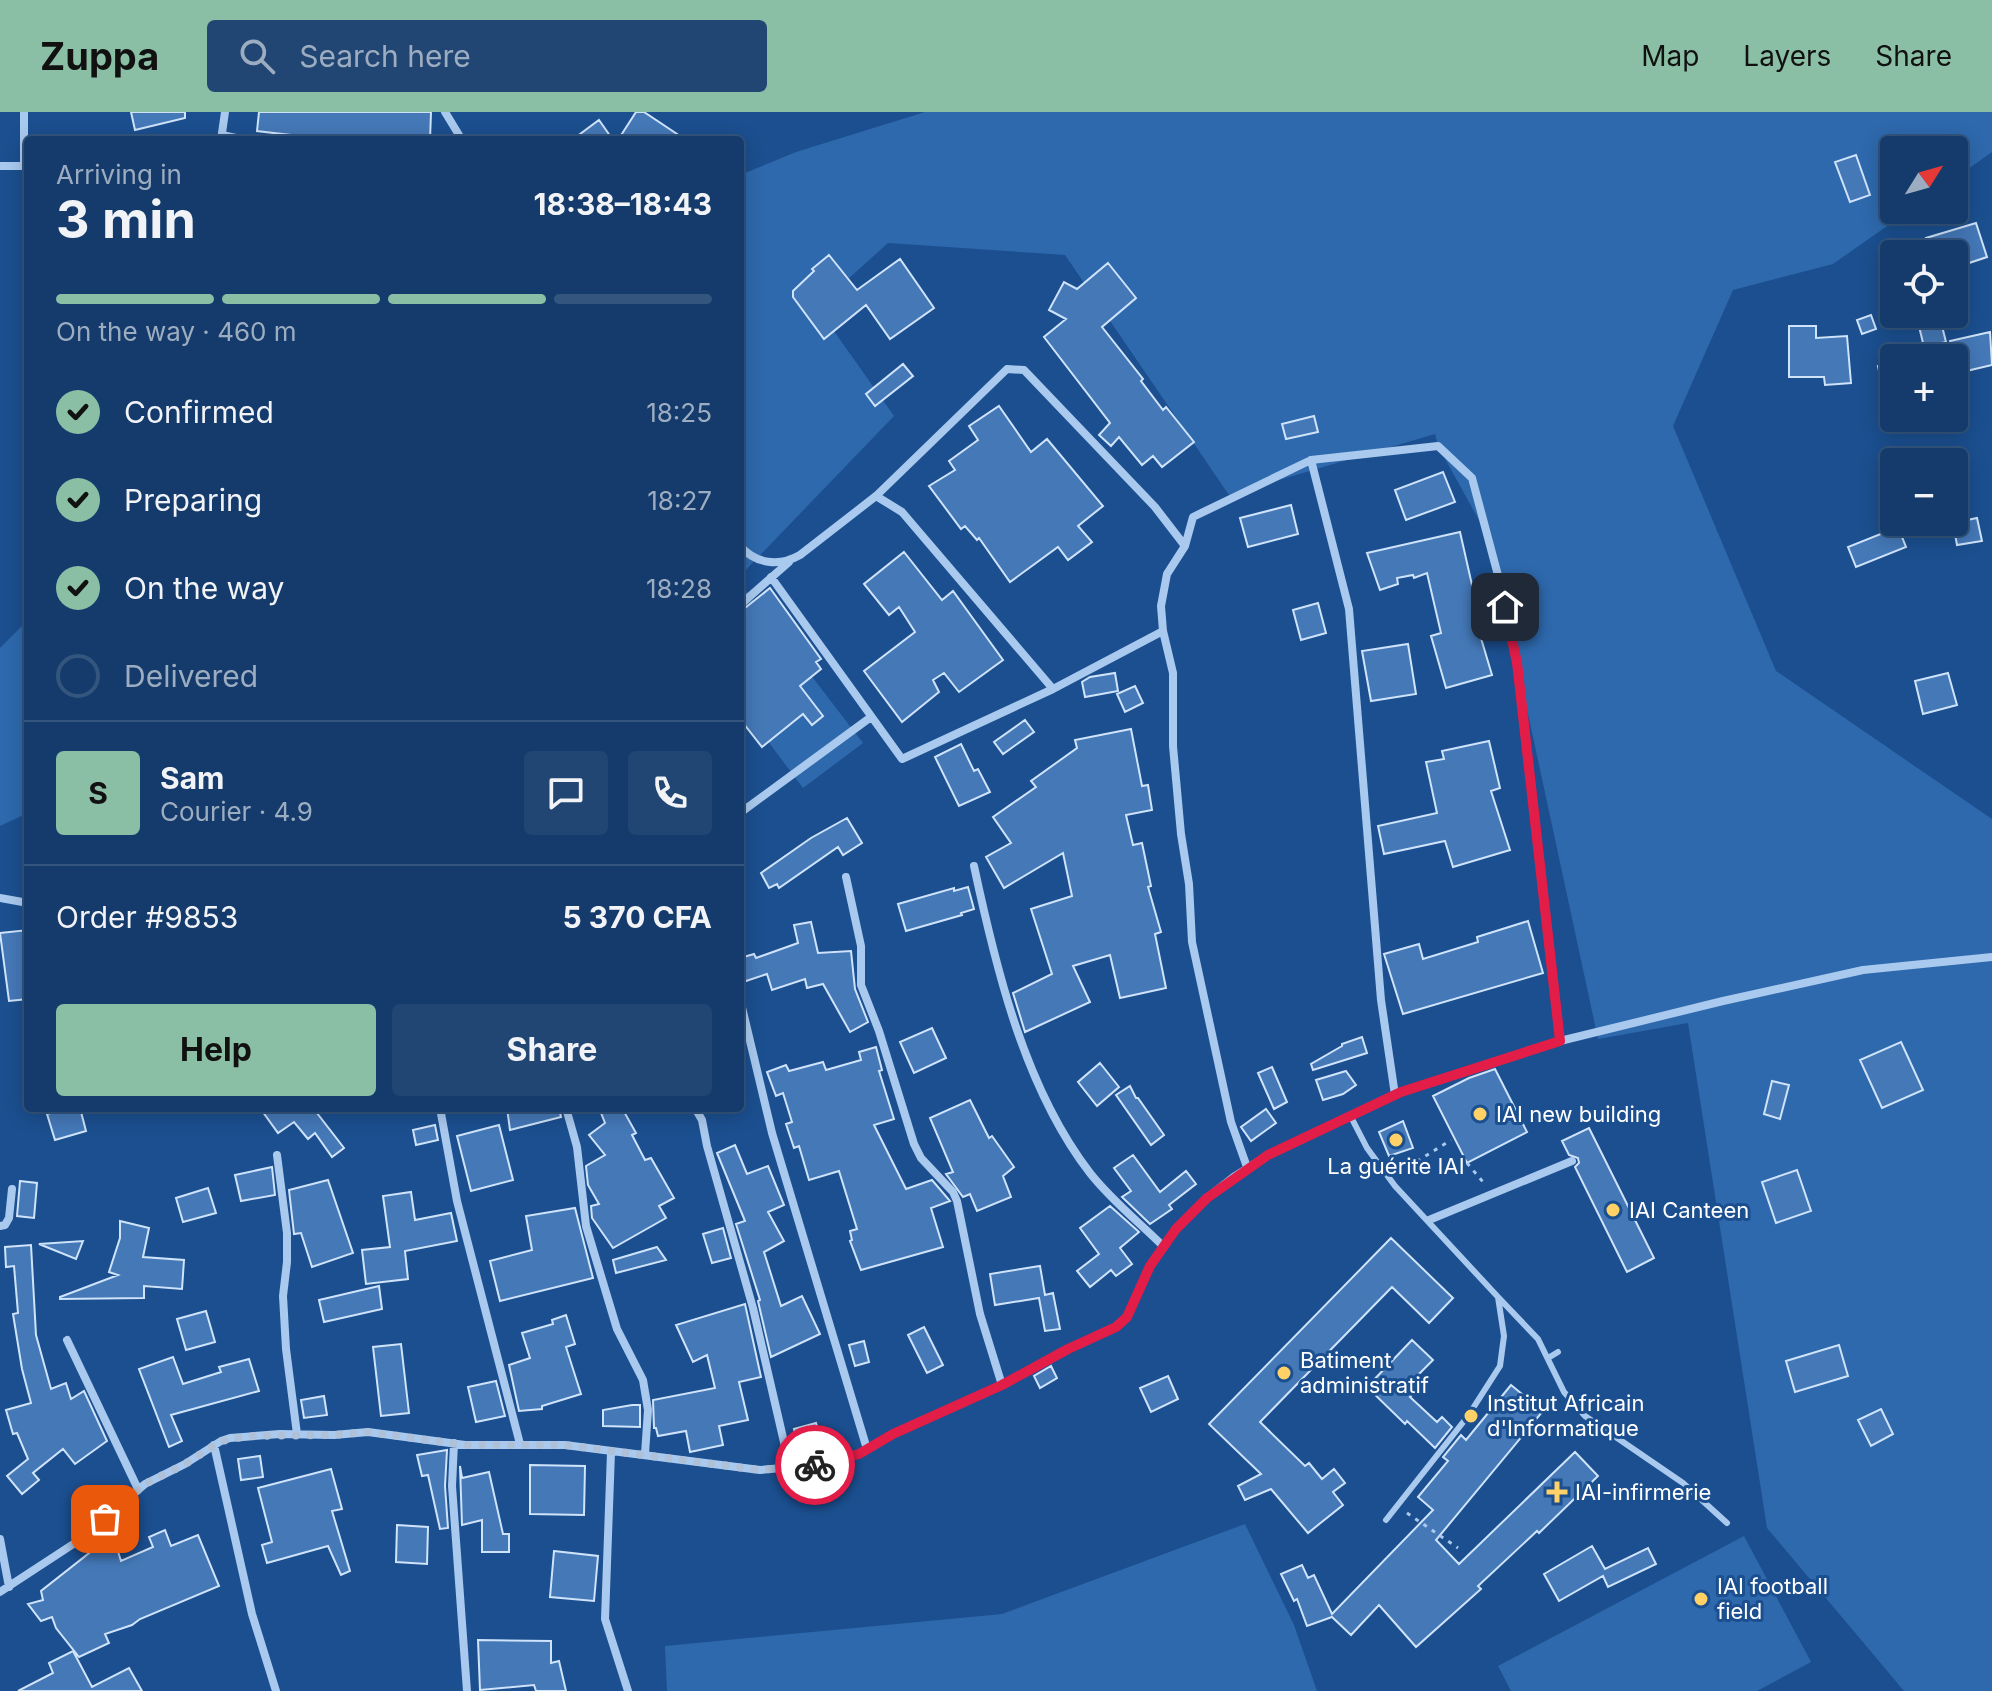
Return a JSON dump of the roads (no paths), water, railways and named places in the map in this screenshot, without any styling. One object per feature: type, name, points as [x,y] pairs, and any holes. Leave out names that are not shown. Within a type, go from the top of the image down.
[{"type":"street","points":[[24,112],[25,136]]},
{"type":"street","points":[[222,136],[225,112]]},
{"type":"street","points":[[445,112],[460,136]]},
{"type":"street","points":[[0,166],[24,166]]},
{"type":"street","points":[[744,601],[790,561],[822,540],[876,496],[1007,369],[1024,370],[1155,507],[1185,546]]},
{"type":"street","points":[[1247,1167],[1231,1122],[1192,942],[1189,884],[1173,746],[1173,673],[1163,631],[1161,606],[1167,574],[1185,546],[1193,517],[1311,460],[1438,446],[1472,478],[1517,663],[1560,1041]]},
{"type":"street","points":[[1311,460],[1349,609],[1381,1000],[1395,1095]]},
{"type":"street","points":[[876,496],[902,512],[1053,689]]},
{"type":"street","points":[[744,550],[756,560],[772,563],[790,561]]},
{"type":"street","points":[[771,577],[902,759],[1053,689],[1163,631]]},
{"type":"street","points":[[744,810],[871,717]]},
{"type":"street","points":[[974,866],[992,949],[1011,1013],[1054,1117],[1092,1176],[1164,1247]]},
{"type":"street","points":[[846,877],[861,946],[861,985],[879,1031],[914,1144],[921,1158],[953,1192],[957,1201],[980,1314],[1002,1385]]},
{"type":"street","points":[[0,898],[24,902]]},
{"type":"street","points":[[0,1539],[4,1590],[81,1539],[138,1489],[230,1438],[368,1432],[454,1443],[565,1445],[760,1470],[831,1462],[867,1449],[1116,1327],[1127,1317],[1150,1266],[1176,1229],[1207,1198],[1247,1167],[1395,1095],[1449,1075],[1627,1023],[1863,970],[1992,957]]},
{"type":"street","points":[[744,1016],[772,1133],[867,1449]]},
{"type":"street","points":[[441,1112],[464,1232],[520,1444]]},
{"type":"street","points":[[567,1112],[577,1147],[586,1226],[617,1329],[643,1380],[648,1410],[645,1454]]},
{"type":"street","points":[[697,1112],[753,1308],[790,1468]]},
{"type":"street","points":[[277,1155],[287,1233],[283,1296],[286,1349],[297,1434]]},
{"type":"street","points":[[1429,1220],[1572,1161]]},
{"type":"street","points":[[0,1226],[5,1225],[9,1218],[12,1189]]},
{"type":"street","points":[[67,1340],[138,1489]]},
{"type":"street","points":[[454,1443],[452,1486],[467,1691]]},
{"type":"street","points":[[214,1445],[252,1614],[276,1691]]},
{"type":"street","points":[[611,1452],[605,1619],[628,1691]]},
{"type":"lane","points":[[1350,1115],[1367,1148],[1390,1179],[1538,1339],[1564,1392],[1585,1416],[1683,1483],[1727,1523]]},
{"type":"lane","points":[[1386,1520],[1468,1416],[1500,1366],[1504,1336],[1498,1297]]},
{"type":"lane","points":[[1548,1358],[1558,1352]]},
{"type":"place","name":"IAI new building","points":[[1480,1114]]},
{"type":"place","name":"La guérite IAI","points":[[1396,1140]]},
{"type":"place","name":"IAI Canteen","points":[[1613,1210]]},
{"type":"place","name":"Batiment administratif","points":[[1284,1373]]},
{"type":"place","name":"Institut Africain d'Informatique","points":[[1471,1416]]},
{"type":"place","name":"IAI-infirmerie","points":[[1557,1492]]},
{"type":"place","name":"IAI football field","points":[[1701,1599]]}]
